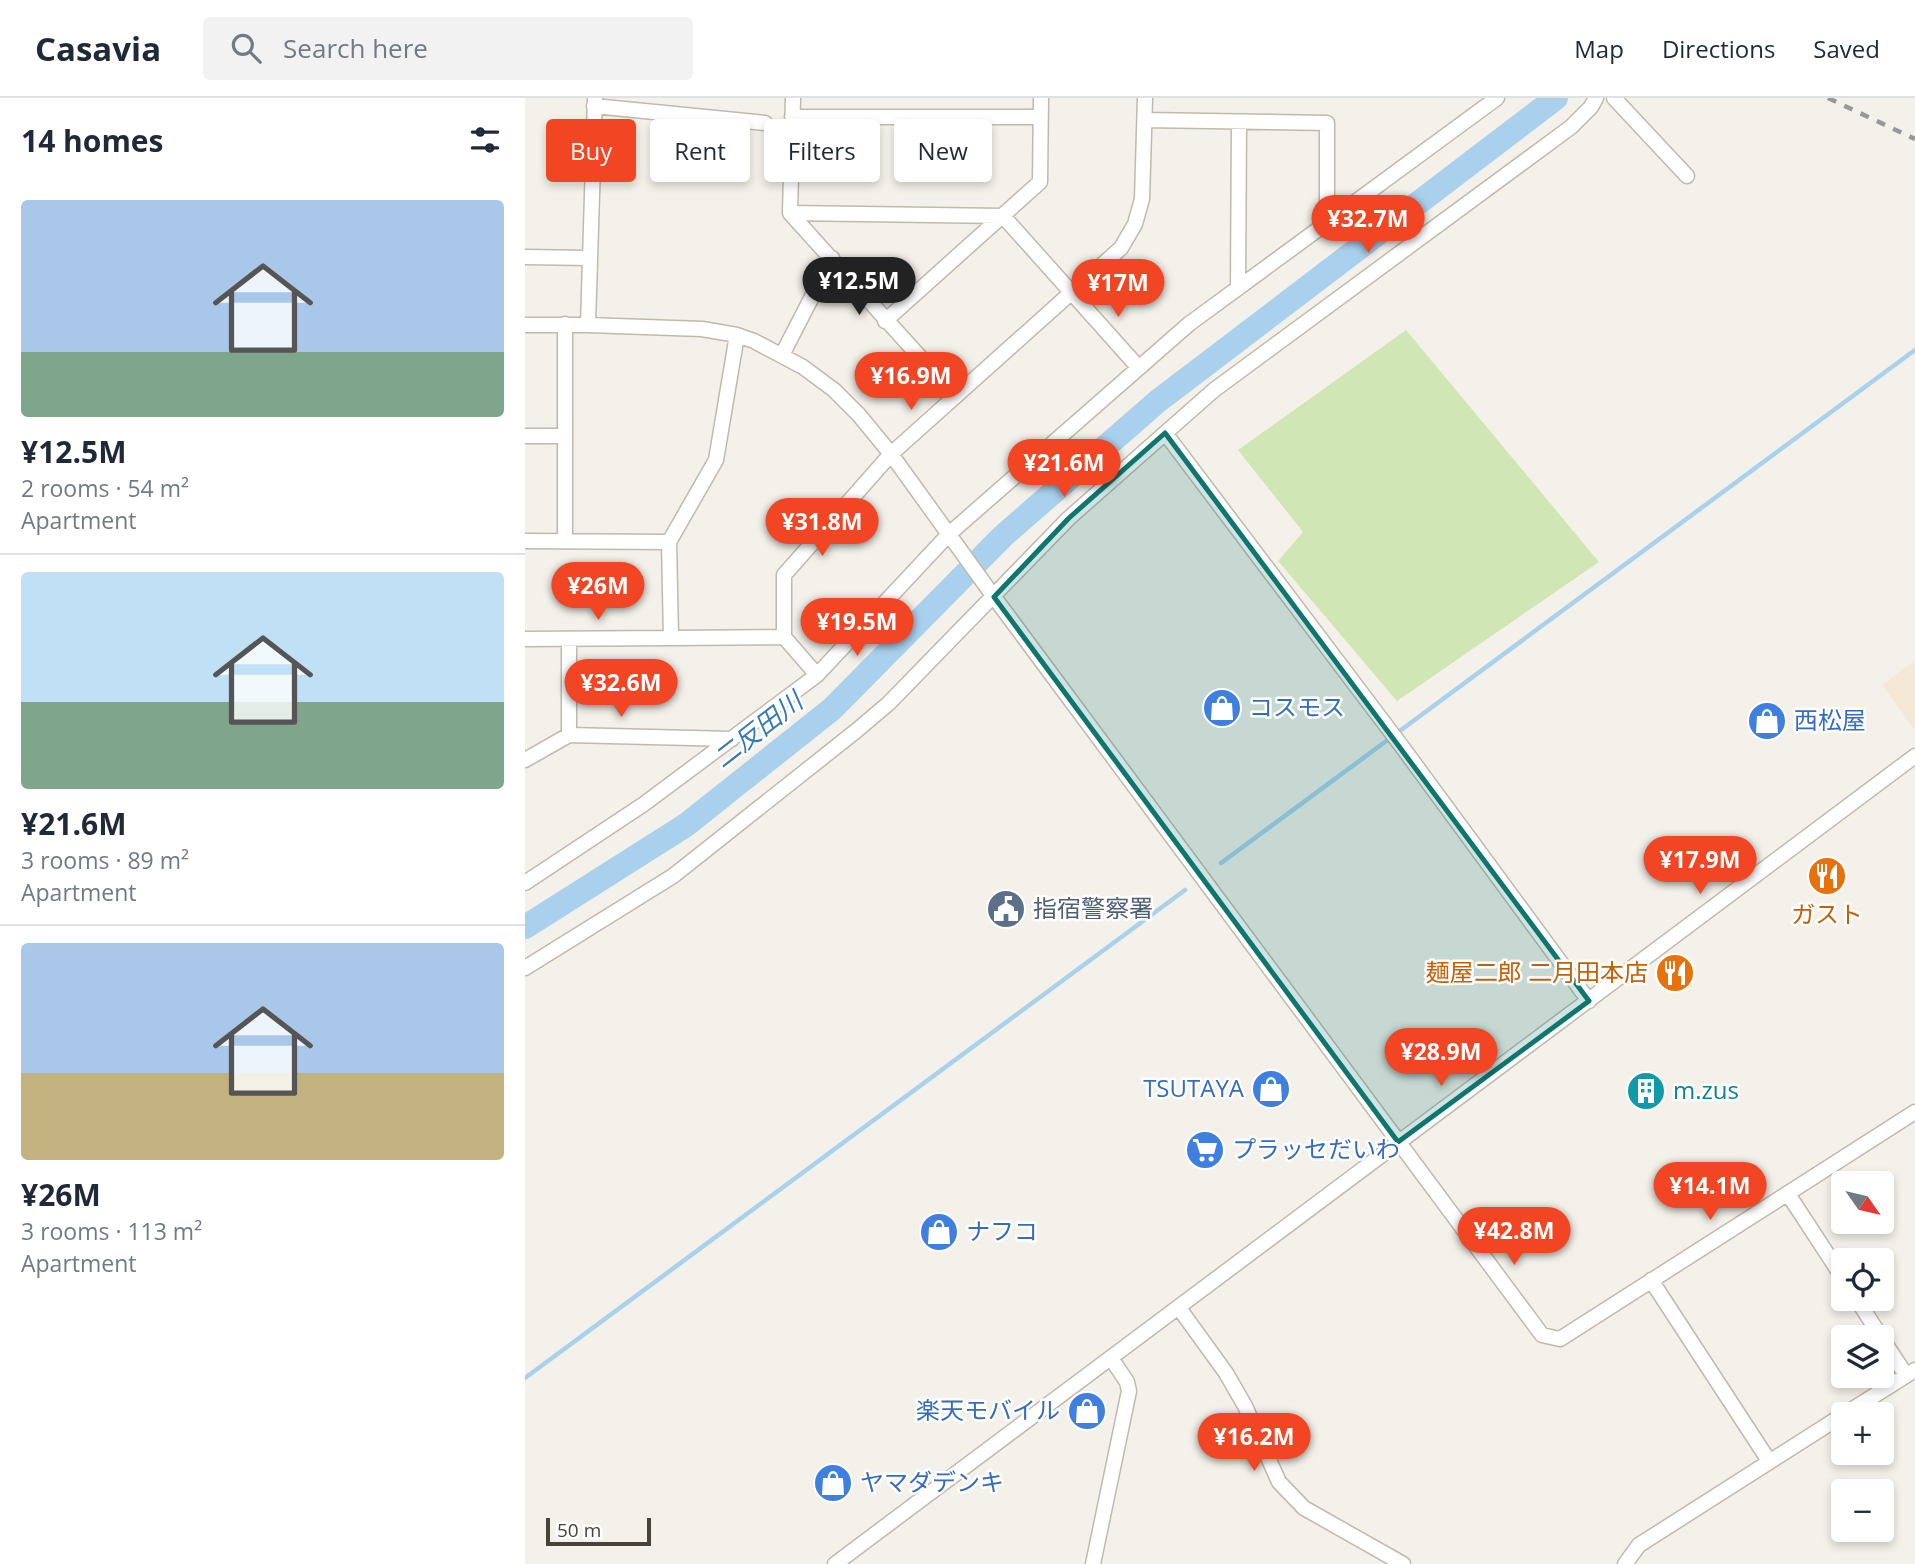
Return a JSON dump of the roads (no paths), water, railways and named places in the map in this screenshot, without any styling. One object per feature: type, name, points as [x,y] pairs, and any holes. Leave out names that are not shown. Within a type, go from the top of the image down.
[{"type":"street","points":[[793,98],[790,213],[955,396]]},
{"type":"street","points":[[885,321],[1040,182],[1041,98]]},
{"type":"street","points":[[817,676],[784,637],[784,575],[891,454],[1121,248],[1135,224],[1142,199],[1145,98]]},
{"type":"street","points":[[525,883],[644,804],[817,676],[953,539],[1189,324],[1497,98]]},
{"type":"street","points":[[525,968],[673,876],[889,703],[1069,518],[1214,390],[1571,127],[1596,98]]},
{"type":"street","points":[[1614,98],[1687,176]]},
{"type":"street","points":[[588,325],[594,102],[764,123]]},
{"type":"street","points":[[792,117],[1041,117]]},
{"type":"street","points":[[1145,120],[1327,123],[1327,223]]},
{"type":"street","points":[[1238,288],[1239,122]]},
{"type":"street","points":[[790,213],[1003,216],[1139,368]]},
{"type":"street","points":[[525,257],[590,258]]},
{"type":"street","points":[[782,355],[832,258]]},
{"type":"street","points":[[565,324],[565,540]]},
{"type":"street","points":[[525,325],[702,329],[737,335],[803,366],[834,390],[891,454],[994,597],[1542,1335],[1560,1339],[1915,1112]]},
{"type":"street","points":[[671,638],[669,542],[716,460],[737,335]]},
{"type":"street","points":[[1165,433],[1400,744],[1589,1001]]},
{"type":"street","points":[[525,436],[565,436]]},
{"type":"street","points":[[525,541],[669,542]]},
{"type":"street","points":[[525,639],[784,637]]},
{"type":"street","points":[[569,639],[569,735]]},
{"type":"street","points":[[525,760],[569,735],[732,738]]},
{"type":"street","points":[[835,1564],[1915,756]]},
{"type":"street","points":[[1788,1194],[1831,1260]]},
{"type":"street","points":[[1651,1280],[1769,1461]]},
{"type":"street","points":[[1179,1308],[1226,1373],[1245,1406],[1279,1482],[1304,1508],[1403,1564]]},
{"type":"street","points":[[1865,1402],[1911,1373],[1894,1353]]},
{"type":"street","points":[[1093,1564],[1129,1391],[1127,1382],[1111,1358]]},
{"type":"street","points":[[1625,1564],[1639,1545],[1831,1423]]},
{"type":"waterway","name":"二反田川","points":[[525,927],[686,825],[832,709],[1003,536],[1158,401],[1556,98]]},
{"type":"waterway","points":[[1401,730],[1915,350]]},
{"type":"waterway","points":[[1221,863],[1389,739]]},
{"type":"waterway","points":[[525,1378],[1185,890]]},
{"type":"railway","points":[[1828,98],[1915,139]]},
{"type":"place","name":"コスモス","points":[[1222,708]]},
{"type":"place","name":"西松屋","points":[[1767,721]]},
{"type":"place","name":"ガスト","points":[[1827,876]]},
{"type":"place","name":"指宿警察署","points":[[1006,909]]},
{"type":"place","name":"麺屋二郎 二月田本店","points":[[1675,973]]},
{"type":"place","name":"TSUTAYA","points":[[1271,1089]]},
{"type":"place","name":"m.zus","points":[[1646,1091]]},
{"type":"place","name":"プラッセだいわ","points":[[1205,1150]]},
{"type":"place","name":"ナフコ","points":[[939,1232]]},
{"type":"place","name":"楽天モバイル","points":[[1087,1411]]},
{"type":"place","name":"ヤマダデンキ","points":[[833,1483]]}]
